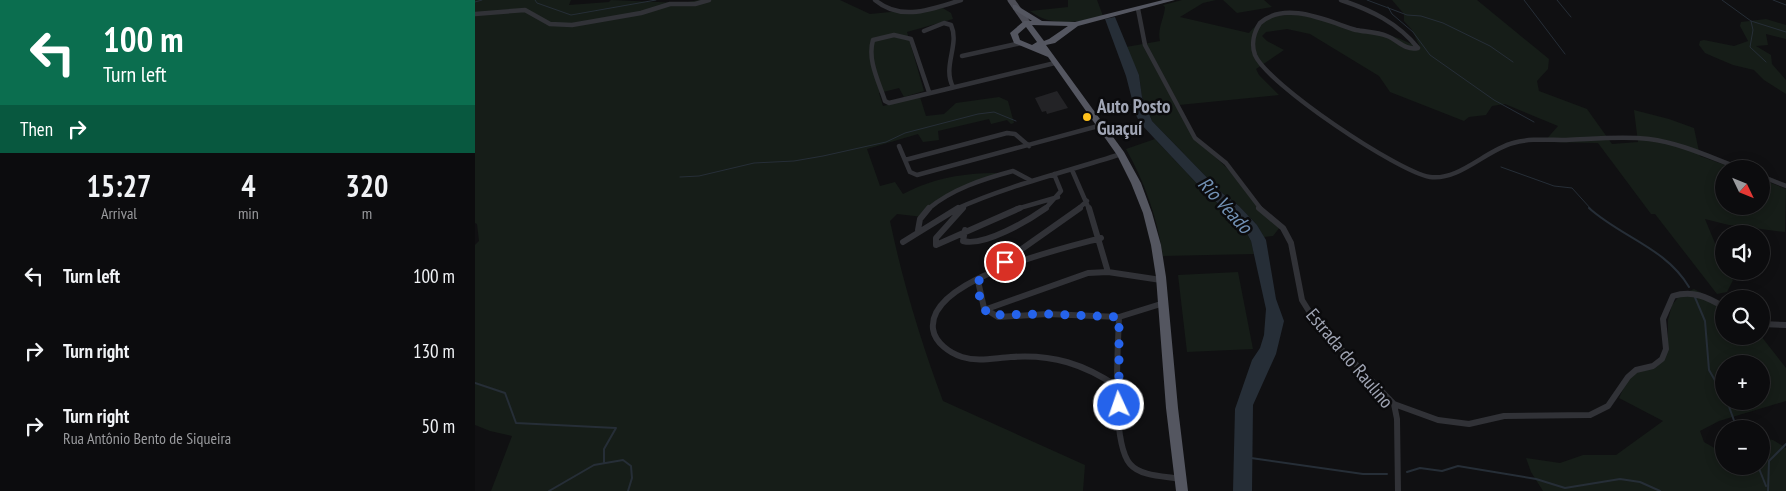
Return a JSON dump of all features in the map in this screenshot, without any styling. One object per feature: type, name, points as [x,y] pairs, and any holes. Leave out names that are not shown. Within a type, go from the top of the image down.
[{"type":"highway","points":[[1017,29],[1027,23],[1075,24],[1171,0]]},
{"type":"highway","points":[[1017,8],[1041,23],[1055,27],[1057,31],[1053,59]]},
{"type":"highway","points":[[1017,8],[1019,19],[1014,37],[1022,44],[1040,51],[1053,59]]},
{"type":"highway","points":[[1027,23],[1102,125],[1134,174],[1148,211],[1161,280],[1183,491]]},
{"type":"highway","points":[[1022,44],[1042,45],[1075,24]]},
{"type":"main road","points":[[1011,0],[1027,23]]},
{"type":"street","points":[[475,14],[525,10],[550,24],[572,25],[641,13],[670,4],[695,4],[709,0]]},
{"type":"street","points":[[875,0],[882,7],[902,13],[961,0]]},
{"type":"street","points":[[1341,0],[1394,24],[1418,48],[1410,48],[1387,36],[1329,20],[1307,15],[1289,14],[1271,17],[1258,27],[1253,47],[1256,58],[1276,79],[1360,140],[1386,157],[1420,175],[1444,177],[1490,151],[1513,143],[1585,139],[1658,141],[1715,160]]},
{"type":"street","name":"Estrada do Raulino","points":[[1138,8],[1145,44],[1195,138],[1225,163],[1256,205],[1283,228],[1291,243],[1302,300],[1317,324],[1394,404],[1397,419],[1398,491]]},
{"type":"street","points":[[924,31],[945,23],[951,25],[954,32],[948,77],[953,87]]},
{"type":"street","points":[[929,92],[911,39],[894,35],[873,40],[870,45],[871,53],[885,101],[894,102],[1053,59]]},
{"type":"street","points":[[962,56],[1022,44]]},
{"type":"street","points":[[899,146],[910,172],[917,175],[955,163],[1029,146],[1102,125]]},
{"type":"street","points":[[905,160],[1007,133],[1015,134],[1029,146]]},
{"type":"street","points":[[903,242],[918,230],[967,204],[1030,180],[1071,170],[1121,154]]},
{"type":"street","points":[[1071,170],[1087,201],[1101,238],[1108,272]]},
{"type":"street","points":[[918,230],[919,220],[925,211],[941,198],[1001,173],[1013,171],[1030,180]]},
{"type":"street","points":[[965,230],[964,243],[980,240],[1043,211],[1059,197],[1061,191],[1054,174]]},
{"type":"street","points":[[1770,180],[1786,186]]},
{"type":"street","points":[[967,204],[936,238],[935,245],[1013,210],[1059,197]]},
{"type":"street","points":[[1000,269],[1014,256],[1070,218],[1087,201]]},
{"type":"street","points":[[1101,238],[1000,269],[978,281],[959,288],[943,300],[933,322],[933,332],[937,341],[963,358],[984,359],[1017,356],[1069,359],[1087,366],[1118,387]]},
{"type":"street","points":[[984,310],[1077,275],[1108,272],[1161,280]]},
{"type":"street","points":[[978,281],[979,297],[984,310],[990,315],[998,317],[1047,314],[1119,317],[1164,304]]},
{"type":"street","points":[[1394,404],[1438,420],[1469,424],[1504,416],[1531,414],[1590,415],[1608,406],[1628,377],[1636,370],[1653,366],[1662,359],[1666,349],[1663,319],[1673,296],[1692,291],[1703,294],[1715,301]]},
{"type":"street","points":[[1119,317],[1118,387],[1122,441],[1130,464],[1151,474],[1181,478]]},
{"type":"street","points":[[1770,324],[1786,325]]},
{"type":"shaded area","points":[[475,0],[571,0],[569,5],[609,2],[611,0],[682,3],[699,0],[840,0],[870,14],[941,7],[951,13],[953,19],[907,32],[924,91],[904,97],[899,88],[879,93],[883,106],[920,97],[926,116],[944,114],[956,103],[999,97],[1008,101],[1014,123],[1011,124],[1007,120],[991,124],[989,119],[938,131],[939,140],[923,142],[918,134],[867,149],[880,186],[895,182],[903,194],[937,180],[973,174],[998,173],[950,194],[923,217],[897,214],[890,221],[907,290],[927,357],[943,401],[1085,465],[1083,491],[491,491],[512,436],[475,425],[475,245],[479,241],[477,224],[475,223]]},
{"type":"shaded area","points":[[1068,0],[1097,0],[1103,16],[1075,22],[1056,22],[1047,20],[1030,11],[1068,7]]},
{"type":"shaded area","points":[[1182,0],[1216,0],[1203,3],[1180,17],[1249,33],[1259,24],[1271,18],[1297,15],[1381,33],[1420,47],[1412,30],[1404,21],[1404,14],[1392,0],[1477,0],[1549,59],[1548,69],[1537,81],[1539,91],[1587,109],[1612,144],[1638,142],[1634,110],[1694,128],[1700,156],[1715,161],[1715,215],[1770,215],[1770,183],[1786,189],[1785,232],[1770,230],[1770,225],[1729,225],[1705,219],[1715,243],[1715,280],[1733,280],[1728,290],[1715,291],[1655,214],[1651,214],[1598,143],[1544,142],[1558,126],[1505,104],[1492,106],[1486,115],[1469,117],[1464,121],[1390,92],[1379,76],[1310,34],[1287,29],[1266,32],[1262,36],[1267,41],[1284,50],[1256,69],[1259,75],[1279,95],[1179,105],[1191,134],[1227,168],[1280,227],[1273,236],[1264,237],[1257,225],[1239,206],[1222,193],[1152,121],[1142,97],[1139,75],[1126,47],[1160,41],[1159,32],[1165,7],[1163,5]]},
{"type":"shaded area","points":[[1223,0],[1264,0],[1272,7],[1237,13]]},
{"type":"shaded area","points":[[1766,19],[1786,25],[1786,39],[1766,34],[1768,45],[1756,46],[1771,55],[1772,64],[1786,80],[1786,94],[1764,80],[1754,70],[1733,65],[1705,53],[1699,45],[1700,41],[1704,40],[1734,46],[1748,41],[1740,26],[1741,22]]},
{"type":"shaded area","points":[[1155,139],[1202,189],[1243,226],[1251,241],[1254,254],[1163,256],[1149,201],[1126,149]]},
{"type":"shaded area","points":[[1238,272],[1253,349],[1187,352],[1178,275]]},
{"type":"shaded area","points":[[1694,289],[1715,300],[1715,345],[1768,345],[1786,368],[1786,401],[1770,406],[1770,355],[1715,355],[1715,410],[1756,410],[1722,420],[1715,420],[1715,423],[1700,431],[1704,442],[1715,448],[1715,475],[1770,475],[1770,440],[1786,448],[1786,491],[1543,491],[1531,472],[1526,458],[1560,463],[1583,455],[1616,455],[1663,421],[1619,398],[1631,372],[1650,369],[1668,347],[1668,320],[1672,305],[1680,295]]},
{"type":"water","name":"Rio Veado","points":[[1115,17],[1139,75],[1142,97],[1152,121],[1222,193],[1239,206],[1257,225],[1266,240],[1276,299],[1284,321],[1276,354],[1253,405],[1252,491],[1233,491],[1235,409],[1252,360],[1260,348],[1264,335],[1266,309],[1251,241],[1243,226],[1202,189],[1140,123],[1136,115],[1126,76],[1105,19]]},
{"type":"building","points":[[1057,91],[1068,108],[1047,114],[1046,111],[1042,112],[1035,98]]},
{"type":"waterway","points":[[475,2],[482,0]]},
{"type":"waterway","points":[[535,0],[537,3],[571,15],[656,0]]},
{"type":"waterway","points":[[1367,0],[1389,8]]},
{"type":"waterway","points":[[1524,0],[1565,54]]},
{"type":"waterway","points":[[1557,0],[1571,17]]},
{"type":"waterway","points":[[1722,0],[1751,21]]},
{"type":"waterway","points":[[1773,0],[1786,5]]},
{"type":"waterway","points":[[1389,8],[1407,15],[1421,16],[1443,23],[1490,46],[1513,62]]},
{"type":"waterway","points":[[1389,8],[1392,14],[1413,32],[1430,55],[1494,100],[1534,122]]},
{"type":"waterway","points":[[1751,21],[1786,32]]},
{"type":"waterway","points":[[1751,21],[1753,30],[1750,47],[1766,62]]},
{"type":"waterway","points":[[1097,113],[1134,104]]},
{"type":"waterway","points":[[680,177],[699,176],[754,163],[794,161],[823,156],[886,142],[905,133],[978,114],[994,112],[1016,121]]},
{"type":"waterway","points":[[1501,167],[1554,186],[1572,188],[1591,209]]},
{"type":"waterway","points":[[1589,208],[1668,262],[1689,287]]},
{"type":"waterway","points":[[1694,295],[1705,321],[1709,370],[1715,380]]},
{"type":"waterway","points":[[475,383],[505,393],[516,423],[616,428],[604,449],[604,462]]},
{"type":"waterway","points":[[1730,410],[1734,420]]},
{"type":"waterway","points":[[1768,491],[1769,461],[1786,444]]},
{"type":"waterway","points":[[1251,458],[1363,474],[1387,474]]},
{"type":"waterway","points":[[549,491],[594,465],[623,460],[631,466],[632,478],[628,491]]},
{"type":"waterway","points":[[1407,472],[1420,468],[1442,471],[1458,466],[1536,479],[1565,488],[1620,479],[1640,482],[1660,491]]},
{"type":"waterway","points":[[1762,475],[1766,486]]},
{"type":"place","name":"Auto Posto Guaçuí","points":[[1087,117]]},
{"type":"route","points":[[1005,262],[1000,269],[978,281],[979,297],[984,310],[990,315],[1007,317],[1047,314],[1119,317],[1119,405]]}]
